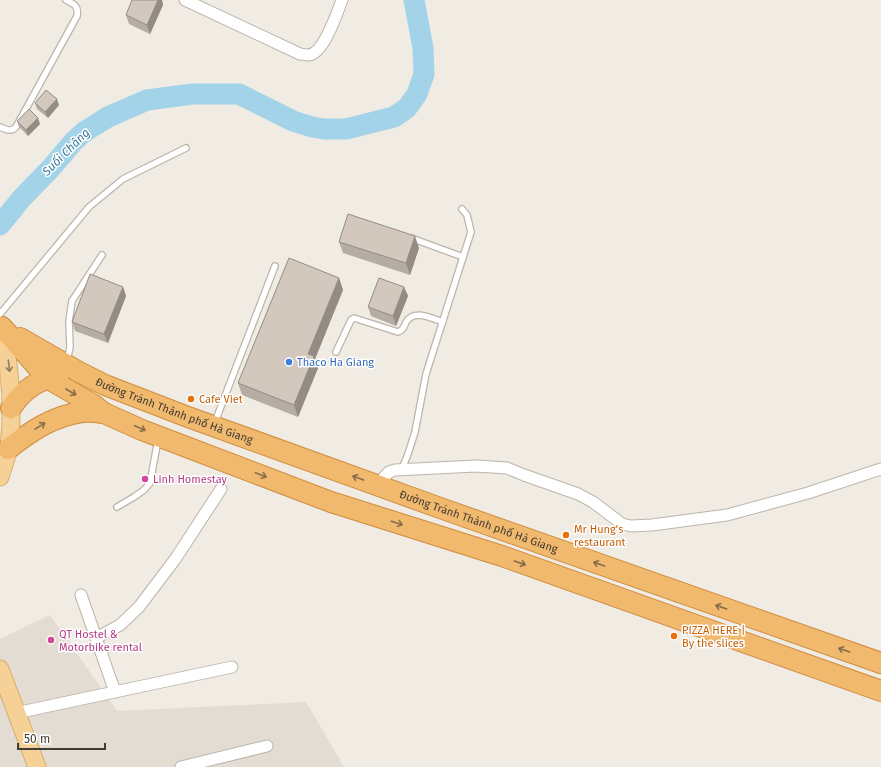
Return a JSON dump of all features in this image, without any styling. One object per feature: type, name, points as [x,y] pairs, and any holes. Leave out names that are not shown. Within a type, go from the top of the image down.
[{"type":"highway","name":"Đường Tránh Thành phố Hà Giang","points":[[1,322],[73,369],[105,385],[377,485],[881,663]]},
{"type":"highway","points":[[1,322],[47,378],[94,405],[104,413],[159,436],[331,502],[502,556],[881,691]]},
{"type":"highway","points":[[11,408],[15,401],[26,390],[41,380],[73,369]]},
{"type":"highway","points":[[8,449],[28,434],[57,418],[84,412],[104,413]]},
{"type":"highway","points":[[365,512],[377,485]]},
{"type":"highway","points":[[800,662],[809,638]]},
{"type":"main road","points":[[0,477],[8,449],[11,408],[10,379],[1,322]]},
{"type":"main road","points":[[0,669],[37,767]]},
{"type":"street","points":[[185,0],[300,54],[308,55],[314,53],[327,38],[342,0]]},
{"type":"street","points":[[377,485],[389,472],[402,469],[476,466],[507,468],[578,494],[593,502],[622,524],[631,526],[652,525],[727,515],[808,493],[881,469]]},
{"type":"street","points":[[96,638],[120,625],[139,608],[176,558],[221,490]]},
{"type":"street","points":[[81,595],[115,692]]},
{"type":"street","points":[[16,713],[232,667]]},
{"type":"street","points":[[180,767],[267,746]]},
{"type":"lane","points":[[0,127],[9,131],[16,127],[77,16],[78,10],[76,6],[66,0]]},
{"type":"lane","points":[[1,322],[89,207],[123,179],[186,148]]},
{"type":"lane","points":[[402,469],[414,432],[426,374],[471,232],[468,215],[462,210]]},
{"type":"lane","points":[[404,236],[463,257]]},
{"type":"lane","points":[[73,369],[69,321],[72,301],[102,255]]},
{"type":"lane","points":[[214,426],[275,266]]},
{"type":"lane","points":[[336,352],[351,320],[354,318],[398,332],[402,330],[412,316],[415,315],[443,322]]},
{"type":"lane","points":[[117,507],[134,497],[150,484],[159,436]]},
{"type":"shaded area","points":[[50,615],[117,711],[306,702],[344,767],[0,767],[0,639]]},
{"type":"building","points":[[132,0],[158,0],[147,25],[126,15]]},
{"type":"building","points":[[46,90],[57,99],[45,112],[35,103]]},
{"type":"building","points":[[29,109],[38,118],[26,130],[17,121]]},
{"type":"building","points":[[348,214],[415,236],[406,263],[339,242]]},
{"type":"building","points":[[289,258],[339,278],[308,354],[314,356],[294,405],[238,383]]},
{"type":"building","points":[[90,274],[123,287],[104,334],[72,322]]},
{"type":"building","points":[[379,278],[404,287],[393,316],[368,307]]},
{"type":"waterway","name":"Suối Châng","points":[[0,225],[21,199],[84,132],[108,117],[147,100],[193,94],[239,94],[293,121],[324,129],[346,129],[394,117],[407,108],[417,94],[424,74],[423,48],[414,0]]},
{"type":"place","name":"Thaco Ha Giang","points":[[289,362]]},
{"type":"place","name":"Cafe Viet","points":[[191,399]]},
{"type":"place","name":"Linh Homestay","points":[[145,479]]},
{"type":"place","name":"Mr Hung’s restaurant","points":[[566,535]]},
{"type":"place","name":"PIZZA HERE | By the slices","points":[[674,636]]},
{"type":"place","name":"QT Hostel & Motorbike rental","points":[[51,640]]}]
